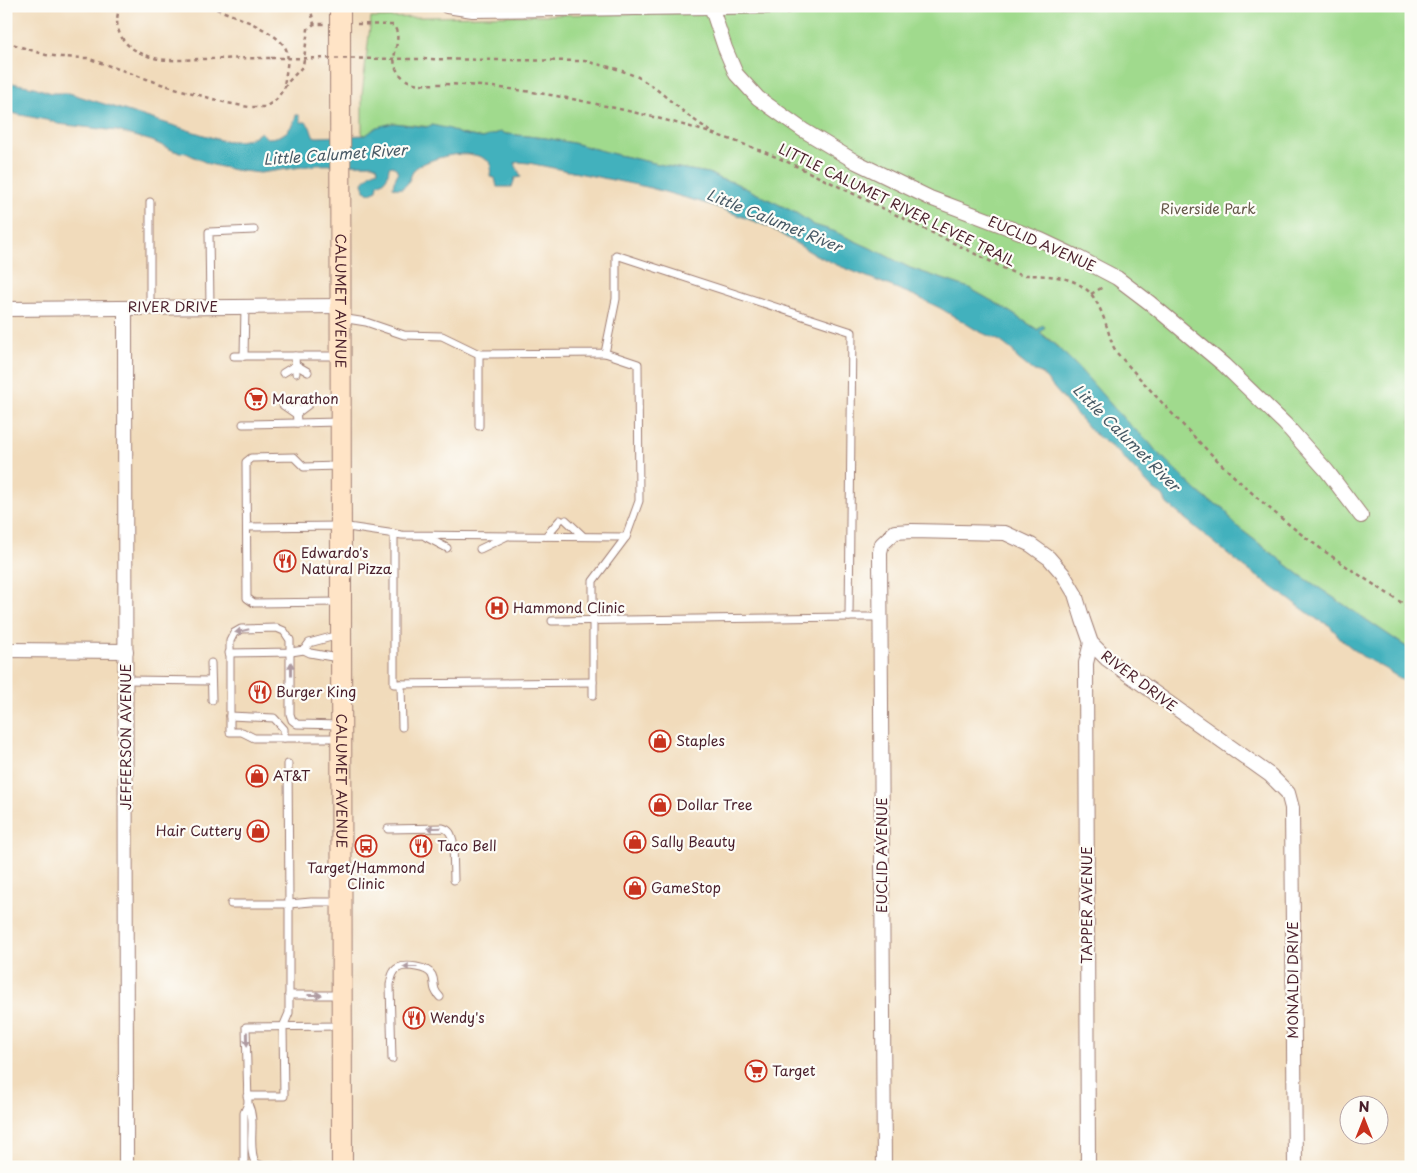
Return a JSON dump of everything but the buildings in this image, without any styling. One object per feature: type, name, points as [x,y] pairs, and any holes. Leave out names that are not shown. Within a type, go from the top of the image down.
[{"type":"main road","name":"CALUMET AVENUE","points":[[340,6],[342,1167]]},
{"type":"street","points":[[447,6],[473,10],[787,6]]},
{"type":"street","name":"EUCLID AVENUE","points":[[712,7],[725,48],[736,74],[758,98],[803,130],[856,162],[930,198],[1041,240],[1117,278],[1224,364],[1285,424],[1328,471],[1361,516]]},
{"type":"street","name":"RIVER DRIVE","points":[[6,308],[245,307],[341,312]]},
{"type":"street","name":"JEFFERSON AVENUE","points":[[125,308],[126,1167]]},
{"type":"street","name":"RIVER DRIVE","points":[[882,544],[895,532],[912,531],[1005,533],[1031,545],[1049,558],[1063,574],[1075,594],[1082,620],[1092,643],[1107,659],[1270,775],[1288,793]]},
{"type":"street","name":"EUCLID AVENUE","points":[[882,544],[880,552],[880,617],[884,1167]]},
{"type":"street","name":"TAPPER AVENUE","points":[[1088,1167],[1086,663],[1092,643]]},
{"type":"street","points":[[6,650],[126,651]]},
{"type":"street","name":"MONALDI DRIVE","points":[[1288,793],[1292,808],[1295,1167]]},
{"type":"lane","points":[[150,202],[150,307]]},
{"type":"lane","points":[[210,307],[208,232],[254,230]]},
{"type":"lane","points":[[605,353],[616,299],[616,255],[852,332],[850,617]]},
{"type":"lane","points":[[244,356],[245,307]]},
{"type":"lane","points":[[341,312],[404,334],[442,336],[479,354],[605,353],[638,364],[640,501],[626,536],[594,581],[594,695]]},
{"type":"lane","points":[[479,354],[479,426]]},
{"type":"lane","points":[[234,356],[341,356]]},
{"type":"lane","points":[[295,356],[296,369]]},
{"type":"lane","points":[[283,373],[296,369],[308,372]]},
{"type":"lane","points":[[283,405],[296,410],[308,405]]},
{"type":"lane","points":[[296,410],[296,423]]},
{"type":"lane","points":[[243,424],[341,422]]},
{"type":"lane","points":[[341,466],[304,467],[294,457],[251,458],[246,462],[247,598],[254,603],[341,602]]},
{"type":"lane","points":[[546,536],[563,520],[583,536]]},
{"type":"lane","points":[[247,527],[341,526],[394,534],[423,535],[626,536]]},
{"type":"lane","points":[[394,534],[394,684],[594,682]]},
{"type":"lane","points":[[423,535],[447,548]]},
{"type":"lane","points":[[480,549],[508,536]]},
{"type":"lane","points":[[552,621],[880,617]]},
{"type":"lane","points":[[278,628],[284,631],[290,640],[290,714],[292,720],[296,724],[341,731],[284,738],[254,738],[242,732],[230,732],[229,653],[230,641],[234,633],[241,629],[278,628]]},
{"type":"lane","points":[[304,650],[309,643],[341,634]]},
{"type":"lane","points":[[229,653],[304,650],[341,659]]},
{"type":"lane","points":[[211,663],[212,700]]},
{"type":"lane","points":[[126,680],[212,681]]},
{"type":"lane","points":[[401,684],[402,727]]},
{"type":"lane","points":[[230,716],[274,718],[284,729],[284,738]]},
{"type":"lane","points":[[248,1100],[284,1096],[284,1027],[289,1013],[288,764]]},
{"type":"lane","points":[[388,829],[448,829],[453,840],[454,880]]},
{"type":"lane","points":[[231,904],[341,902]]},
{"type":"lane","points":[[392,1059],[390,985],[392,975],[398,968],[408,966],[427,969],[432,975],[435,992],[440,997]]},
{"type":"lane","points":[[289,995],[341,995]]},
{"type":"lane","points":[[293,1167],[263,1166],[255,1162],[252,1155],[252,1112],[248,1100],[246,1027],[341,1026]]},
{"type":"lane","points":[[244,1167],[244,1113],[248,1100]]},
{"type":"path","name":"LITTLE CALUMET RIVER LEVEE TRAIL","points":[[120,6],[116,24],[122,40],[134,50],[148,57],[160,59],[271,58],[585,61],[617,69],[638,77],[717,135]]},
{"type":"path","points":[[209,6],[264,29],[279,40],[287,54],[284,89]]},
{"type":"path","points":[[6,42],[46,55],[87,58],[162,84],[227,103],[249,107],[265,107],[280,95],[303,66],[308,29],[314,24],[310,6]]},
{"type":"path","name":"LITTLE CALUMET RIVER LEVEE TRAIL","points":[[375,24],[393,25],[396,29],[395,69],[409,81],[424,84],[459,84],[491,87],[576,99],[641,114],[717,135],[794,165],[1013,273],[1060,278],[1083,286],[1094,297],[1117,353],[1214,456],[1253,494],[1311,542],[1411,609]]},
{"type":"green space","name":"Riverside Park","points":[[1075,6],[1411,6],[1411,650],[1300,575],[1239,528],[1231,520],[1224,508],[1209,501],[1197,491],[1129,424],[1074,363],[1040,332],[1042,325],[1038,330],[969,288],[910,268],[833,231],[814,225],[796,213],[733,182],[720,179],[709,173],[672,167],[573,143],[500,132],[483,138],[460,134],[450,129],[393,123],[378,127],[366,135],[362,135],[362,95],[371,18]]},
{"type":"water","name":"Little Calumet River","points":[[6,82],[34,87],[51,93],[69,93],[220,140],[242,140],[252,138],[261,132],[267,138],[278,137],[289,129],[296,115],[299,115],[301,122],[306,122],[313,136],[317,137],[366,135],[377,127],[393,123],[426,127],[432,125],[450,129],[460,134],[483,138],[500,132],[573,143],[672,167],[709,173],[720,179],[733,182],[796,213],[814,225],[833,231],[910,268],[969,288],[1038,330],[1042,325],[1045,327],[1040,333],[1074,363],[1125,420],[1197,491],[1209,501],[1224,508],[1231,520],[1239,528],[1300,575],[1411,650],[1411,686],[1362,656],[1343,641],[1329,625],[1318,620],[1244,567],[1167,504],[1163,496],[1154,490],[1119,453],[1090,430],[1041,373],[1032,370],[1000,341],[913,295],[812,253],[769,227],[711,205],[647,187],[529,163],[515,163],[521,177],[515,178],[512,187],[497,187],[495,178],[490,177],[491,164],[476,155],[444,156],[434,159],[417,167],[406,185],[400,188],[393,187],[398,173],[396,168],[389,167],[386,178],[378,184],[377,190],[370,193],[364,191],[363,182],[371,173],[378,170],[377,166],[372,164],[316,165],[260,173],[234,170],[209,164],[186,153],[174,151],[152,141],[117,131],[58,124],[6,112]]},
{"type":"place","name":"Marathon","points":[[256,399]]},
{"type":"place","name":"Edwardo's Natural Pizza","points":[[285,561]]},
{"type":"place","name":"Hammond Clinic","points":[[497,608]]},
{"type":"place","name":"Burger King","points":[[260,692]]},
{"type":"place","name":"Staples","points":[[660,741]]},
{"type":"place","name":"AT&T","points":[[257,776]]},
{"type":"place","name":"Dollar Tree","points":[[660,805]]},
{"type":"place","name":"Hair Cuttery","points":[[258,831]]},
{"type":"place","name":"Sally Beauty","points":[[635,842]]},
{"type":"place","name":"Target/Hammond Clinic","points":[[366,846]]},
{"type":"place","name":"Taco Bell","points":[[421,846]]},
{"type":"place","name":"GameStop","points":[[635,888]]},
{"type":"place","name":"Wendy's","points":[[414,1018]]},
{"type":"place","name":"Target","points":[[756,1071]]}]
